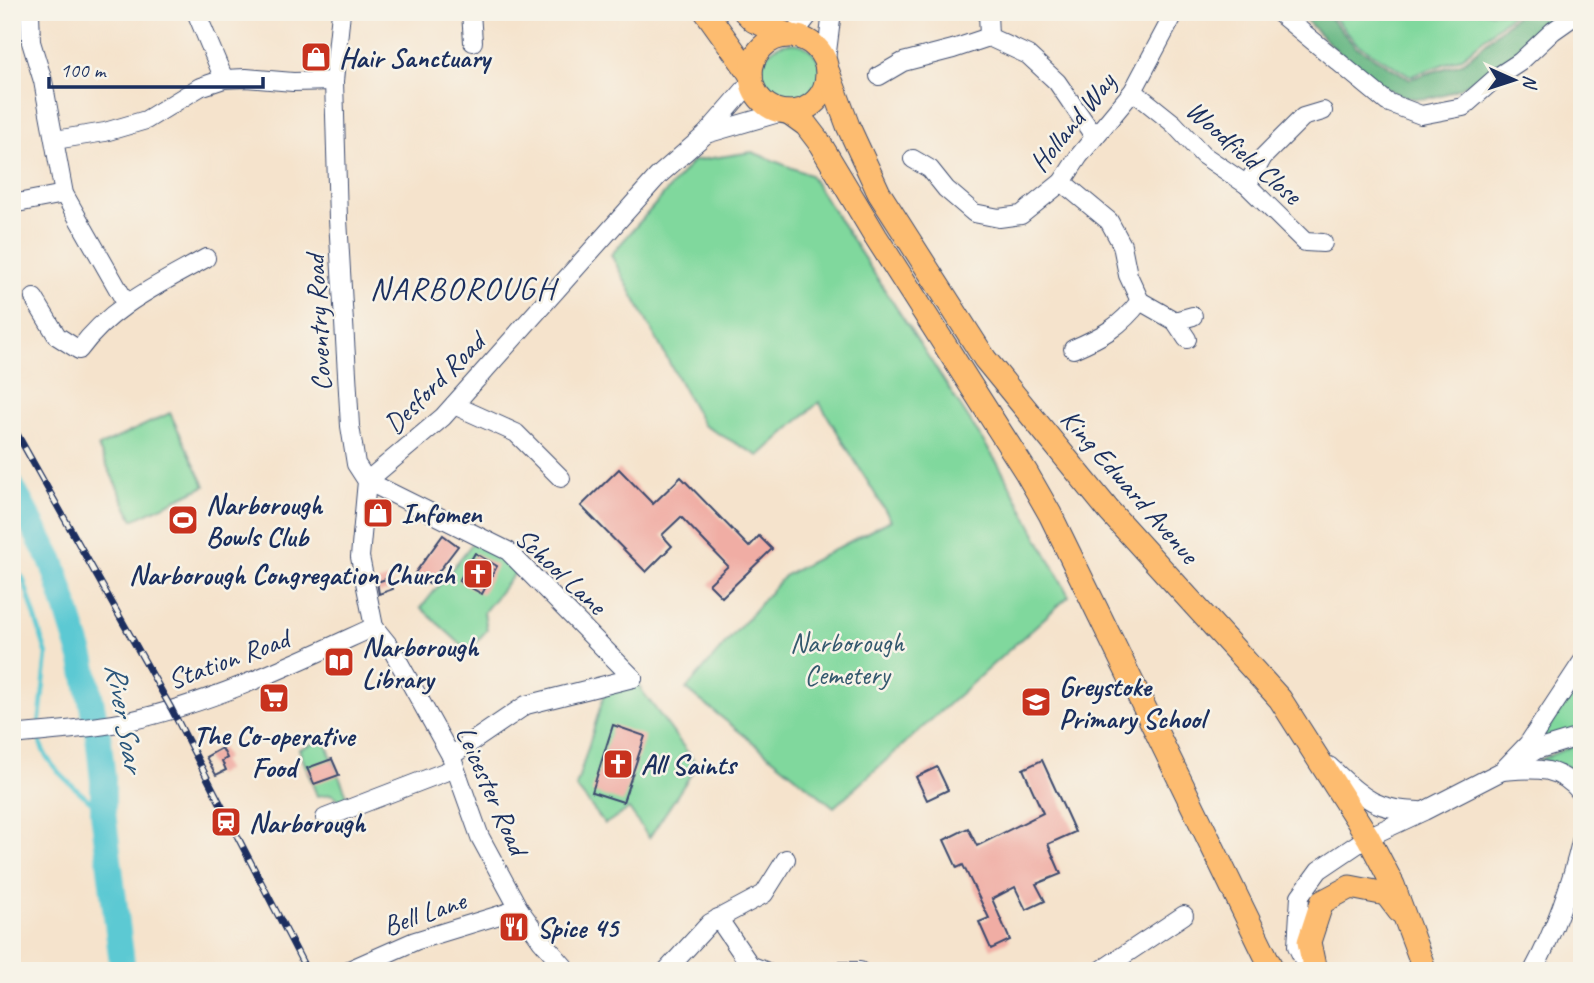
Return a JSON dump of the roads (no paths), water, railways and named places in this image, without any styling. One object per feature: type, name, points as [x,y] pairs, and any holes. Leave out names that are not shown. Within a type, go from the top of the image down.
[{"type":"main road","points":[[706,12],[751,78],[762,101],[806,125],[819,142],[876,237],[1026,471],[1273,971]]},
{"type":"main road","name":"King Edward Avenue","points":[[745,12],[754,21],[813,43],[827,66],[848,127],[879,193],[985,359],[1110,512],[1280,699],[1368,837],[1393,885],[1425,971]]},
{"type":"main road","points":[[751,78],[757,52],[776,37],[791,35]]},
{"type":"main road","points":[[785,112],[800,111],[821,96],[826,85],[827,66]]},
{"type":"main road","name":"King Edward Avenue","points":[[1315,971],[1309,942],[1322,902],[1350,887],[1386,894],[1409,924]]},
{"type":"street","points":[[30,12],[31,42],[43,81],[64,194],[126,303]]},
{"type":"street","points":[[196,12],[225,79]]},
{"type":"street","name":"Coventry Road","points":[[341,12],[334,81],[349,426],[356,464],[367,481],[360,557],[374,626]]},
{"type":"street","points":[[471,12],[473,42]]},
{"type":"street","points":[[791,35],[811,12]]},
{"type":"street","points":[[827,66],[832,12]]},
{"type":"street","points":[[988,12],[989,37]]},
{"type":"street","name":"Holland Way","points":[[913,159],[930,169],[946,189],[974,213],[999,218],[1021,215],[1062,182],[1094,136],[1133,92],[1175,12]]},
{"type":"street","points":[[1278,12],[1387,102],[1421,115],[1463,107],[1497,76],[1520,62],[1580,12]]},
{"type":"street","points":[[879,76],[903,62],[989,37],[1028,55],[1056,82],[1094,136]]},
{"type":"street","name":"Desford Road","points":[[367,481],[443,417],[658,176],[706,134],[751,78]]},
{"type":"street","points":[[55,139],[105,132],[146,120],[200,87],[225,79],[334,81]]},
{"type":"street","name":"Woodfield Close","points":[[1133,92],[1172,124],[1203,155],[1247,185],[1309,246]]},
{"type":"street","points":[[1247,185],[1263,157],[1303,117],[1323,111]]},
{"type":"street","name":"Desford Road","points":[[706,134],[785,112]]},
{"type":"street","points":[[1062,182],[1109,221],[1122,245],[1128,275],[1140,300],[1175,321],[1188,339]]},
{"type":"street","points":[[12,204],[64,194]]},
{"type":"street","points":[[34,298],[57,336],[79,350],[89,336],[126,303],[206,258]]},
{"type":"street","points":[[1073,349],[1112,331],[1128,317],[1140,300]]},
{"type":"street","points":[[1175,321],[1193,316]]},
{"type":"street","points":[[454,405],[516,433],[561,478]]},
{"type":"street","name":"School Lane","points":[[367,481],[508,551],[633,678],[526,705],[453,762]]},
{"type":"street","name":"Station Road","points":[[12,735],[112,724],[160,712],[257,680],[374,626]]},
{"type":"street","name":"Leicester Road","points":[[374,626],[391,648],[453,762],[481,837],[519,909],[568,971]]},
{"type":"street","points":[[1502,771],[1528,744],[1582,662]]},
{"type":"street","points":[[1309,971],[1297,946],[1300,895],[1319,870],[1368,837],[1424,811],[1536,751],[1582,736]]},
{"type":"street","points":[[1314,752],[1364,798],[1393,811],[1424,811]]},
{"type":"street","points":[[325,818],[453,762]]},
{"type":"street","points":[[1502,771],[1537,768],[1571,781],[1582,794]]},
{"type":"street","points":[[1534,971],[1552,937],[1570,886],[1582,838]]},
{"type":"street","points":[[666,971],[710,923],[764,894],[786,859]]},
{"type":"street","name":"Bell Lane","points":[[348,971],[415,941],[519,909]]},
{"type":"street","points":[[1100,971],[1184,915]]},
{"type":"street","points":[[718,918],[750,965],[765,971]]},
{"type":"street","points":[[840,971],[860,971]]},
{"type":"waterway","name":"River Soar","points":[[12,487],[53,564],[83,661],[98,735],[103,812],[123,971]]},
{"type":"waterway","points":[[12,568],[23,578],[47,655],[39,726]]},
{"type":"waterway","points":[[39,735],[41,746],[54,767],[103,812]]},
{"type":"railway","points":[[12,425],[171,708],[307,971]]},
{"type":"place","name":"Hair Sanctuary","points":[[316,57]]},
{"type":"place","name":"Infomen","points":[[378,513]]},
{"type":"place","name":"Narborough Bowls Club","points":[[183,520]]},
{"type":"place","name":"Narborough Congregation Church","points":[[478,574]]},
{"type":"place","name":"Narborough Library","points":[[339,662]]},
{"type":"place","name":"The Co-operative Food","points":[[274,698]]},
{"type":"place","name":"Greystoke Primary School","points":[[1036,702]]},
{"type":"place","name":"All Saints","points":[[618,764]]},
{"type":"place","name":"Narborough","points":[[226,822]]},
{"type":"place","name":"Spice 45","points":[[514,927]]},
{"type":"district","name":"NARBOROUGH","points":[[463,288]]},
{"type":"park label","name":"Narborough Cemetery","points":[[847,658]]}]
